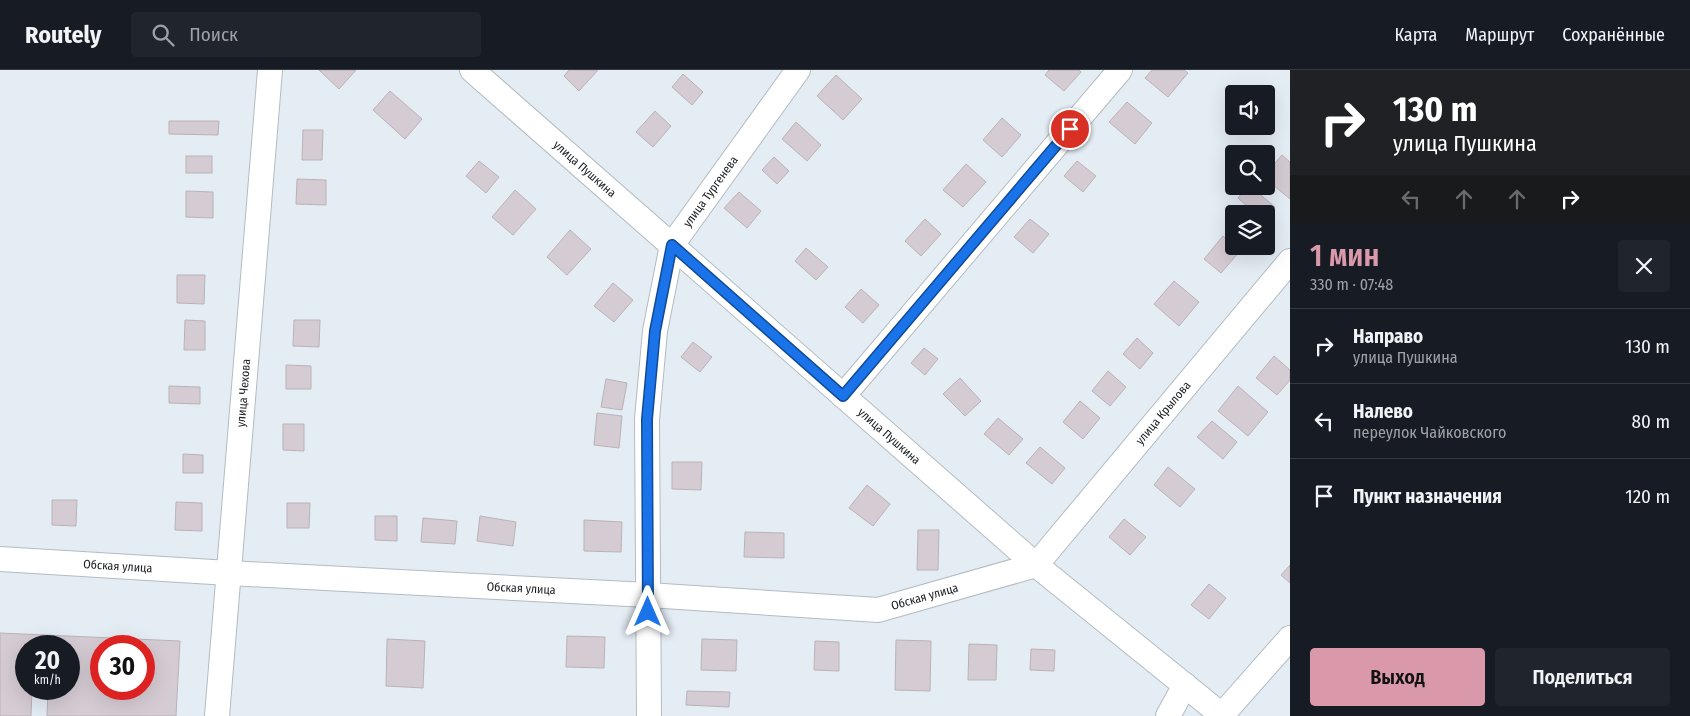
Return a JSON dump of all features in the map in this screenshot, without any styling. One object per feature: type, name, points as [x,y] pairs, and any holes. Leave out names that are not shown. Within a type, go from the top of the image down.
[{"type":"street","name":"улица Чехова","points":[[217,716],[270,70]]},
{"type":"street","name":"улица Пушкина","points":[[472,70],[1036,565],[1223,716]]},
{"type":"street","name":"улица Тургенева","points":[[649,716],[647,419],[655,331],[672,245],[798,70]]},
{"type":"street","points":[[843,396],[1120,70]]},
{"type":"street","name":"улица Крылова","points":[[1036,565],[1290,260]]},
{"type":"street","name":"Обская улица","points":[[0,559],[648,595],[878,610],[1036,565]]},
{"type":"street","points":[[1223,716],[1290,638]]},
{"type":"street","points":[[1168,716],[1185,685]]},
{"type":"building","points":[[319,70],[356,70],[339,89]]},
{"type":"building","points":[[569,70],[598,70],[579,91],[564,76]]},
{"type":"building","points":[[1049,70],[1079,70],[1081,72],[1064,91],[1045,75]]},
{"type":"building","points":[[1152,70],[1184,70],[1188,73],[1168,97],[1145,78]]},
{"type":"building","points":[[683,74],[703,92],[692,105],[672,87]]},
{"type":"building","points":[[836,75],[862,99],[843,120],[817,96]]},
{"type":"building","points":[[390,91],[422,119],[405,139],[373,110]]},
{"type":"building","points":[[1127,102],[1152,123],[1135,144],[1109,122]]},
{"type":"building","points":[[655,111],[671,126],[653,147],[636,132]]},
{"type":"building","points":[[1002,118],[1021,135],[1002,157],[983,140]]},
{"type":"building","points":[[169,121],[219,121],[218,135],[169,134]]},
{"type":"building","points":[[796,122],[821,145],[807,161],[782,139]]},
{"type":"building","points":[[303,130],[323,130],[322,160],[302,160]]},
{"type":"building","points":[[1282,155],[1290,162],[1290,199],[1275,186],[1275,163]]},
{"type":"building","points":[[186,156],[212,156],[212,173],[186,173]]},
{"type":"building","points":[[774,157],[789,171],[777,184],[762,170]]},
{"type":"building","points":[[479,161],[499,177],[486,193],[466,176]]},
{"type":"building","points":[[1077,161],[1096,176],[1083,192],[1064,176]]},
{"type":"building","points":[[966,164],[986,182],[963,207],[943,190]]},
{"type":"building","points":[[297,179],[326,180],[326,205],[296,204]]},
{"type":"building","points":[[515,190],[536,209],[513,235],[492,217]]},
{"type":"building","points":[[186,191],[213,192],[213,218],[186,217]]},
{"type":"building","points":[[739,192],[761,211],[747,228],[724,208]]},
{"type":"building","points":[[1240,195],[1261,195],[1273,205],[1246,205],[1238,198]]},
{"type":"building","points":[[925,219],[941,234],[921,256],[905,241]]},
{"type":"building","points":[[1030,219],[1049,234],[1033,253],[1014,237]]},
{"type":"building","points":[[570,230],[591,249],[567,275],[547,257]]},
{"type":"building","points":[[1223,236],[1225,238],[1225,255],[1237,255],[1221,273],[1204,259]]},
{"type":"building","points":[[806,248],[828,267],[816,280],[795,261]]},
{"type":"building","points":[[177,275],[205,275],[204,304],[177,303]]},
{"type":"building","points":[[1174,281],[1199,302],[1179,326],[1154,304]]},
{"type":"building","points":[[613,283],[633,300],[614,322],[594,306]]},
{"type":"building","points":[[861,289],[879,305],[863,323],[845,307]]},
{"type":"building","points":[[185,320],[205,321],[205,350],[184,350]]},
{"type":"building","points":[[294,320],[320,320],[319,347],[293,346]]},
{"type":"building","points":[[1137,338],[1153,353],[1140,369],[1123,354]]},
{"type":"building","points":[[693,342],[712,357],[700,372],[681,357]]},
{"type":"building","points":[[924,348],[938,359],[925,375],[911,363]]},
{"type":"building","points":[[1274,356],[1290,370],[1290,380],[1277,395],[1256,378]]},
{"type":"building","points":[[286,365],[311,366],[311,389],[286,389]]},
{"type":"building","points":[[1108,371],[1126,387],[1110,406],[1092,391]]},
{"type":"building","points":[[960,378],[981,401],[965,416],[943,394]]},
{"type":"building","points":[[606,379],[627,383],[622,410],[601,407]]},
{"type":"building","points":[[169,386],[200,387],[200,404],[169,403]]},
{"type":"building","points":[[1238,386],[1268,412],[1248,436],[1218,411]]},
{"type":"building","points":[[1080,401],[1100,418],[1083,439],[1063,422]]},
{"type":"building","points":[[597,413],[622,416],[619,448],[594,445]]},
{"type":"building","points":[[998,418],[1023,439],[1009,455],[984,434]]},
{"type":"building","points":[[1212,421],[1237,442],[1223,459],[1197,437]]},
{"type":"building","points":[[283,424],[304,424],[304,451],[283,450]]},
{"type":"building","points":[[1040,447],[1065,468],[1052,484],[1026,463]]},
{"type":"building","points":[[183,454],[203,455],[203,473],[183,473]]},
{"type":"building","points":[[672,462],[702,462],[701,490],[672,489]]},
{"type":"building","points":[[1168,467],[1195,489],[1180,507],[1154,485]]},
{"type":"building","points":[[867,485],[890,504],[873,526],[849,508]]},
{"type":"building","points":[[52,500],[77,500],[76,526],[52,525]]},
{"type":"building","points":[[176,502],[202,503],[202,531],[175,530]]},
{"type":"building","points":[[287,503],[310,503],[309,528],[287,528]]},
{"type":"building","points":[[375,516],[397,516],[397,541],[375,540]]},
{"type":"building","points":[[480,516],[516,522],[513,546],[477,541]]},
{"type":"building","points":[[423,518],[457,521],[455,544],[421,542]]},
{"type":"building","points":[[1124,519],[1146,537],[1130,555],[1109,537]]},
{"type":"building","points":[[584,520],[622,522],[621,552],[584,551]]},
{"type":"building","points":[[918,530],[939,530],[938,570],[917,570]]},
{"type":"building","points":[[745,532],[784,533],[784,558],[744,557]]},
{"type":"building","points":[[1290,565],[1290,583],[1281,575]]},
{"type":"building","points":[[1209,584],[1226,598],[1209,619],[1191,605]]},
{"type":"building","points":[[0,633],[45,635],[15,635],[15,700],[32,700],[31,716],[0,716]]},
{"type":"building","points":[[567,636],[605,637],[604,668],[566,667]]},
{"type":"building","points":[[80,637],[90,637],[90,700],[155,700],[155,640],[180,641],[176,716],[47,716],[48,700],[80,700]]},
{"type":"building","points":[[387,639],[425,641],[423,688],[386,686]]},
{"type":"building","points":[[702,639],[737,640],[736,671],[701,670]]},
{"type":"building","points":[[896,640],[931,641],[930,691],[895,690]]},
{"type":"building","points":[[815,641],[839,642],[839,671],[814,670]]},
{"type":"building","points":[[969,644],[997,645],[996,680],[968,680]]},
{"type":"building","points":[[1031,649],[1055,650],[1054,671],[1030,670]]},
{"type":"building","points":[[687,691],[730,692],[729,707],[686,705]]},
{"type":"route","points":[[648,612],[647,419],[655,331],[672,245],[843,396],[1070,129]]}]
